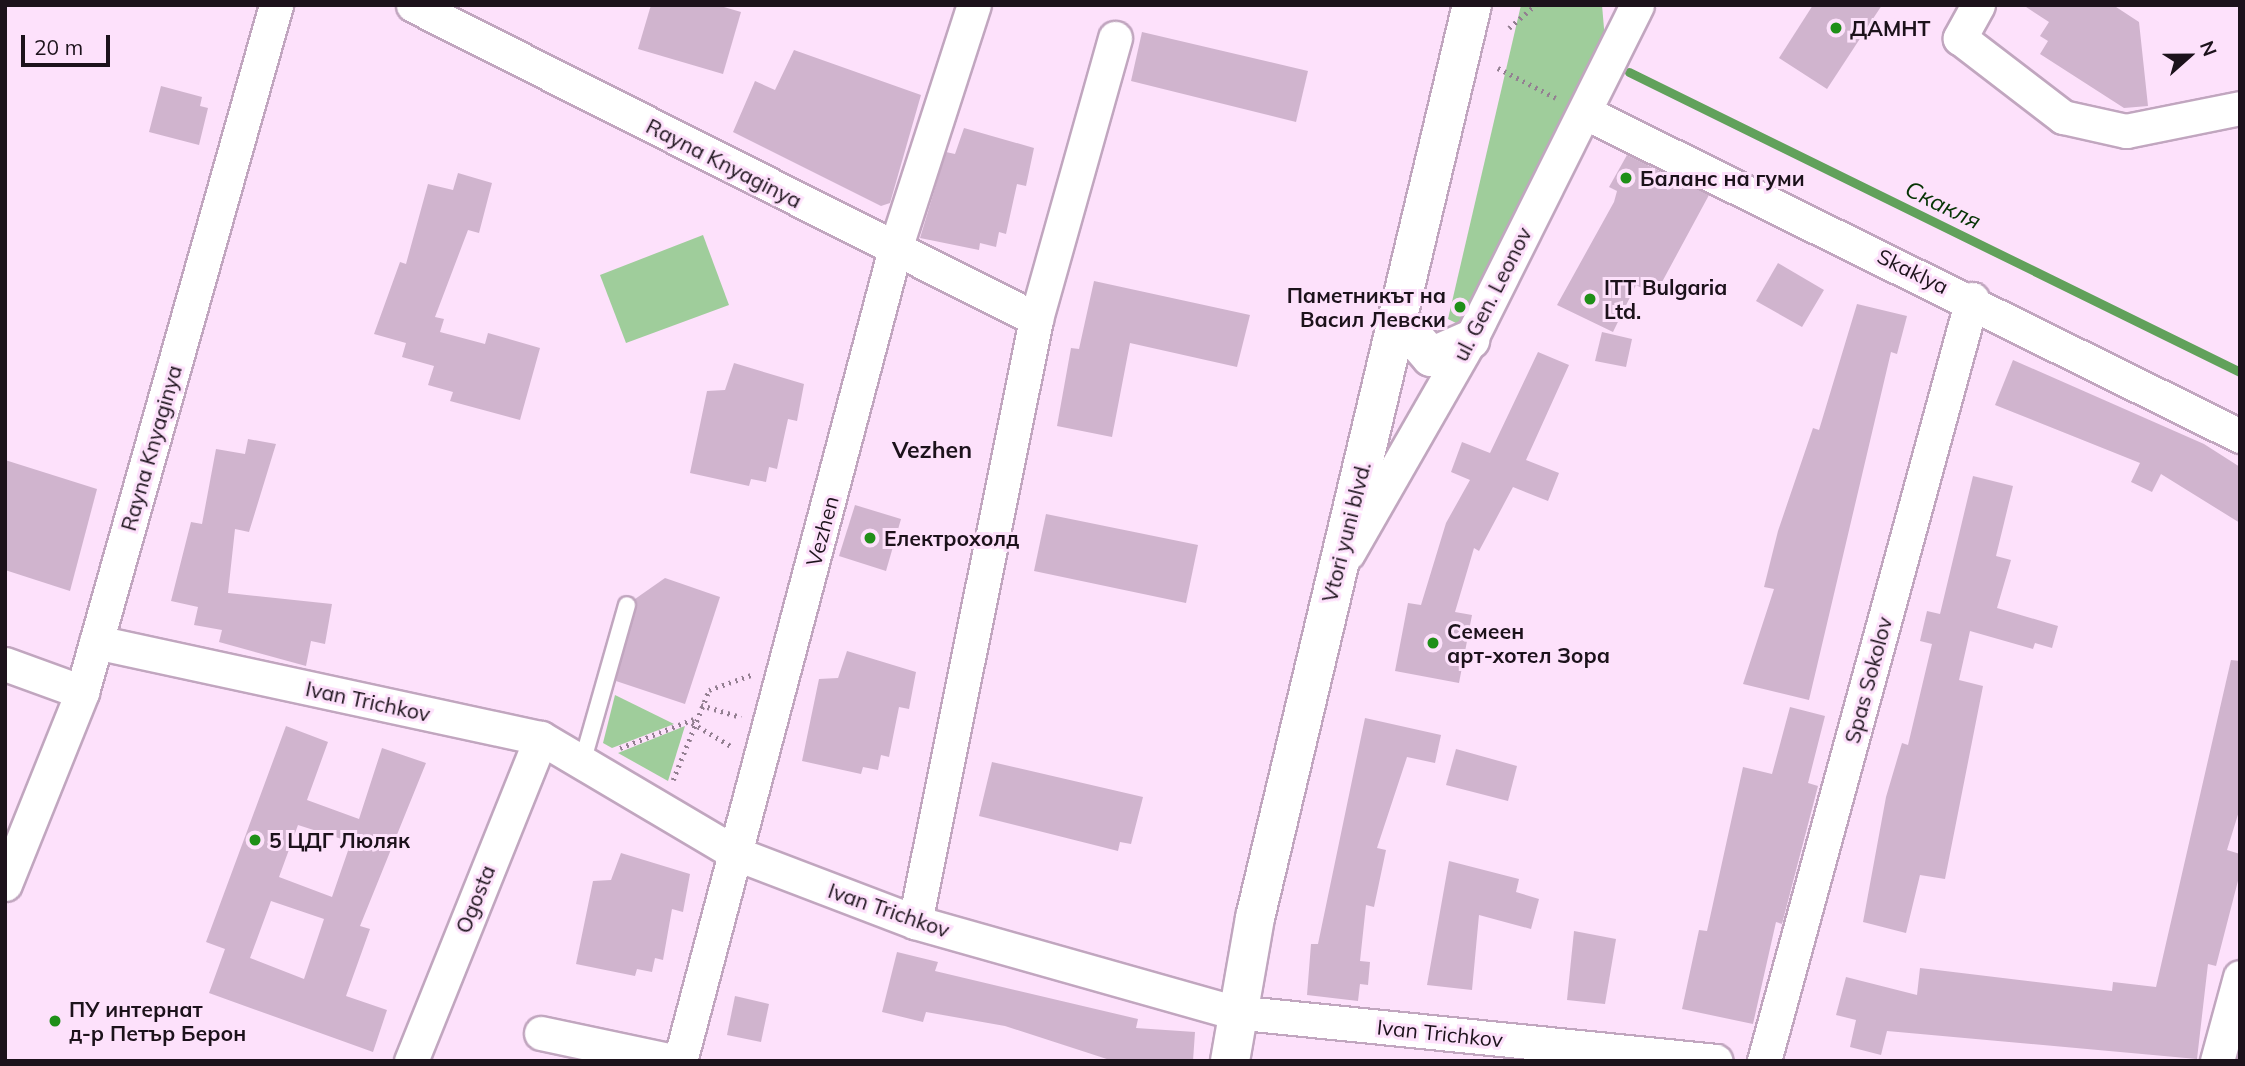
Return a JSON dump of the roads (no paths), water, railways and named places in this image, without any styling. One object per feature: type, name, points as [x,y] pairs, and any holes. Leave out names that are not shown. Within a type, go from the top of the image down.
[{"type":"street","name":"Rayna Knyaginya","points":[[5,884],[82,692],[276,5]]},
{"type":"street","name":"Rayna Knyaginya","points":[[413,5],[1036,319]]},
{"type":"street","name":"Vezhen","points":[[681,1061],[895,249],[974,5]]},
{"type":"street","name":"Vtori yuni blvd.","points":[[1230,1061],[1234,1012],[1472,5]]},
{"type":"street","points":[[1978,5],[1961,38],[2063,117],[2126,131],[2240,108]]},
{"type":"street","name":"ul. Gen. Leonov","points":[[1335,577],[1471,340],[1584,112],[1631,9]]},
{"type":"street","points":[[915,922],[1036,319],[1115,38]]},
{"type":"street","name":"Skaklya","points":[[1584,112],[1972,299],[2240,436]]},
{"type":"street","name":"Spas Sokolov","points":[[1764,1061],[1972,299]]},
{"type":"street","points":[[1399,320],[1431,357],[1471,340]]},
{"type":"street","name":"Ivan Trichkov","points":[[96,642],[541,738],[737,854],[915,922],[1234,1012],[1716,1061]]},
{"type":"street","points":[[5,664],[82,692]]},
{"type":"street","name":"Ogosta","points":[[411,1061],[541,738]]},
{"type":"street","points":[[2217,1061],[2240,977]]},
{"type":"street","points":[[541,1033],[673,1061]]},
{"type":"lane","points":[[582,763],[628,604]]},
{"type":"waterway","name":"Скакля","points":[[1629,72],[2240,372]]},
{"type":"place","name":"ДАМНТ","points":[[1836,28]]},
{"type":"place","name":"Баланс на гуми","points":[[1626,178]]},
{"type":"place","name":"ITT Bulgaria Ltd.","points":[[1590,299]]},
{"type":"place","name":"Паметникът на Васил Левски","points":[[1460,307]]},
{"type":"place","name":"Електрохолд","points":[[870,538]]},
{"type":"place","name":"Семеен арт-хотел Зора","points":[[1433,643]]},
{"type":"place","name":"5 ЦДГ Люляк","points":[[255,840]]},
{"type":"place","name":"ПУ интернат д-р Петър Берон","points":[[55,1021]]},
{"type":"district","name":"Vezhen","points":[[932,450]]}]
